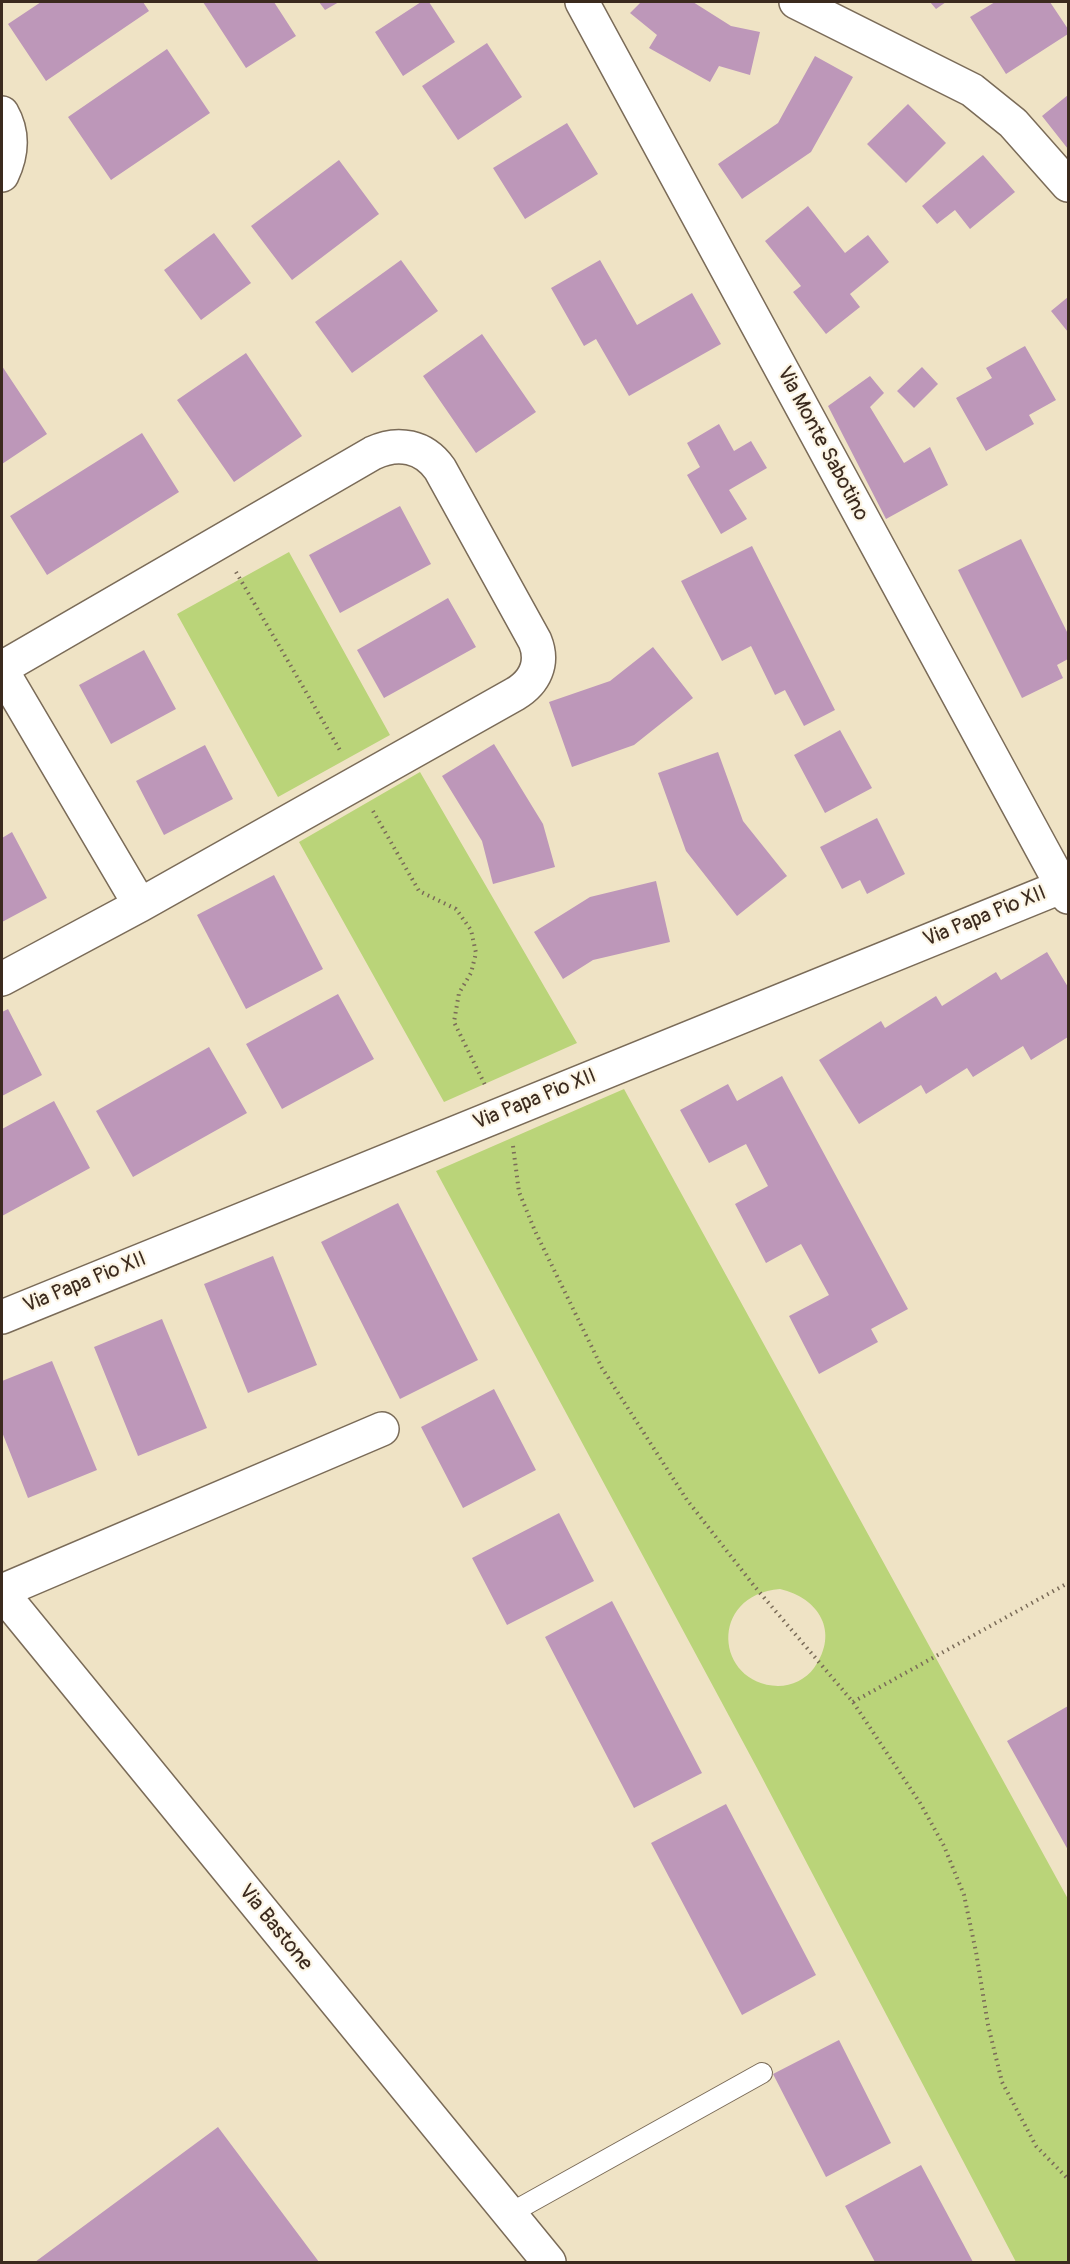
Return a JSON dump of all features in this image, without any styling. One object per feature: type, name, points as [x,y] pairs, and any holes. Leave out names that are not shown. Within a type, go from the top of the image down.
[{"type":"street","name":"Via Monte Sabotino","points":[[582,2],[1066,889]]},
{"type":"street","points":[[796,2],[972,90],[1013,123],[1068,186]]},
{"type":"street","points":[[2,113],[9,130],[11,144],[9,159],[2,175]]},
{"type":"street","points":[[2,979],[140,904],[357,783],[523,689],[533,679],[539,663],[535,641],[440,469],[429,456],[412,447],[383,448],[2,670],[140,904]]},
{"type":"street","name":"Via Papa Pio XII","points":[[2,1317],[500,1114],[1066,889]]},
{"type":"street","points":[[2,1592],[382,1429]]},
{"type":"street","name":"Via Bastone","points":[[2,1592],[549,2262]]},
{"type":"lane","points":[[509,2214],[762,2073]]},
{"type":"path","points":[[220,542],[419,891],[456,909],[471,930],[476,953],[471,973],[459,993],[454,1022],[512,1138],[519,1192],[540,1242],[602,1368],[687,1500],[755,1587],[853,1702],[920,1803],[944,1846],[964,1895],[976,1952],[987,2025],[1002,2082],[1036,2146],[1068,2180]]},
{"type":"path","points":[[853,1702],[1068,1583]]},
{"type":"green space","points":[[289,552],[390,735],[278,797],[177,614]]},
{"type":"green space","points":[[420,772],[577,1043],[444,1102],[299,842]]},
{"type":"green space","points":[[624,1089],[1068,1899],[1068,2262],[1016,2262],[757,1768],[436,1171]],"holes":[[[780,1589],[794,1594],[815,1608],[821,1618],[825,1630],[822,1655],[811,1672],[803,1679],[783,1686],[757,1682],[742,1671],[732,1656],[728,1639],[731,1622],[740,1606],[757,1595]]]},
{"type":"building","points":[[41,2],[143,2],[149,11],[46,81],[8,24]]},
{"type":"building","points":[[203,2],[274,2],[296,36],[246,68]]},
{"type":"building","points":[[319,2],[339,2],[325,10]]},
{"type":"building","points":[[421,2],[429,2],[455,42],[403,76],[375,32]]},
{"type":"building","points":[[641,2],[693,2],[731,26],[760,32],[750,75],[719,66],[710,82],[649,48],[657,35],[630,13]]},
{"type":"building","points":[[930,2],[946,2],[936,9]]},
{"type":"building","points":[[995,2],[1050,2],[1068,29],[1068,34],[1006,74],[970,17]]},
{"type":"building","points":[[487,43],[522,97],[458,140],[422,86]]},
{"type":"building","points":[[167,49],[210,113],[111,180],[68,117]]},
{"type":"building","points":[[815,56],[853,77],[811,152],[742,199],[718,164],[778,123]]},
{"type":"building","points":[[1068,95],[1068,149],[1042,116]]},
{"type":"building","points":[[908,104],[946,143],[906,183],[867,144]]},
{"type":"building","points":[[567,123],[598,174],[525,219],[493,168]]},
{"type":"building","points":[[983,155],[1015,192],[970,229],[955,210],[937,224],[922,206]]},
{"type":"building","points":[[339,160],[379,214],[292,280],[251,226]]},
{"type":"building","points":[[808,206],[845,253],[868,235],[889,262],[850,294],[860,307],[826,334],[793,292],[801,286],[765,241]]},
{"type":"building","points":[[214,233],[251,283],[201,320],[164,270]]},
{"type":"building","points":[[401,260],[438,311],[352,373],[315,322]]},
{"type":"building","points":[[600,260],[637,325],[692,293],[721,344],[629,396],[596,339],[584,346],[551,288]]},
{"type":"building","points":[[1068,297],[1068,332],[1051,311]]},
{"type":"building","points":[[482,334],[536,412],[476,453],[423,376]]},
{"type":"building","points":[[1025,346],[1056,400],[1029,415],[1034,424],[986,451],[956,398],[992,378],[986,368]]},
{"type":"building","points":[[246,353],[302,436],[234,482],[177,400]]},
{"type":"building","points":[[2,366],[47,434],[2,464]]},
{"type":"building","points":[[922,367],[938,384],[914,408],[897,391]]},
{"type":"building","points":[[870,376],[884,393],[870,407],[904,463],[930,447],[948,485],[886,519],[828,406]]},
{"type":"building","points":[[719,424],[734,451],[751,441],[767,468],[729,490],[747,519],[721,534],[687,475],[700,467],[687,443]]},
{"type":"building","points":[[142,433],[179,492],[47,575],[10,516]]},
{"type":"building","points":[[400,506],[431,564],[340,613],[309,555]]},
{"type":"building","points":[[1021,539],[1068,634],[1068,659],[1057,665],[1063,678],[1022,698],[958,570]]},
{"type":"building","points":[[752,546],[835,710],[804,726],[785,690],[775,695],[751,646],[722,661],[681,581]]},
{"type":"building","points":[[448,598],[476,647],[384,698],[357,650]]},
{"type":"building","points":[[653,647],[693,698],[634,745],[572,767],[549,702],[610,681]]},
{"type":"building","points":[[144,650],[176,709],[111,744],[79,685]]},
{"type":"building","points":[[840,730],[872,788],[825,813],[794,755]]},
{"type":"building","points":[[494,744],[543,824],[555,867],[493,884],[482,841],[442,776]]},
{"type":"building","points":[[205,745],[233,799],[164,835],[136,781]]},
{"type":"building","points":[[718,752],[743,821],[787,876],[737,916],[686,851],[658,773]]},
{"type":"building","points":[[877,818],[905,874],[867,894],[860,880],[842,889],[820,847]]},
{"type":"building","points":[[12,832],[47,898],[2,922],[2,838]]},
{"type":"building","points":[[274,875],[323,969],[246,1009],[197,915]]},
{"type":"building","points":[[656,881],[670,942],[593,960],[563,979],[534,932],[590,897]]},
{"type":"building","points":[[1047,952],[1068,987],[1068,1037],[1031,1060],[1023,1046],[973,1077],[967,1068],[926,1094],[921,1085],[859,1124],[819,1060],[881,1021],[885,1028],[936,996],[942,1006],[996,972],[1001,980]]},
{"type":"building","points":[[338,994],[374,1059],[282,1109],[246,1044]]},
{"type":"building","points":[[8,1009],[42,1075],[2,1096],[2,1012]]},
{"type":"building","points":[[209,1047],[247,1113],[133,1177],[96,1111]]},
{"type":"building","points":[[782,1076],[908,1309],[871,1329],[878,1342],[819,1374],[789,1316],[829,1295],[801,1244],[766,1263],[735,1204],[768,1186],[746,1144],[709,1163],[680,1110],[728,1084],[737,1101]]},
{"type":"building","points":[[54,1101],[90,1168],[2,1216],[2,1129]]},
{"type":"building","points":[[398,1203],[478,1360],[400,1399],[321,1242]]},
{"type":"building","points":[[273,1256],[317,1365],[248,1393],[204,1284]]},
{"type":"building","points":[[162,1319],[207,1428],[138,1456],[94,1347]]},
{"type":"building","points":[[52,1361],[97,1470],[28,1498],[2,1432],[2,1381]]},
{"type":"building","points":[[494,1389],[536,1470],[463,1508],[421,1427]]},
{"type":"building","points":[[559,1513],[594,1581],[507,1625],[472,1558]]},
{"type":"building","points":[[612,1601],[702,1773],[634,1808],[545,1637]]},
{"type":"building","points":[[1068,1706],[1068,1850],[1007,1741]]},
{"type":"building","points":[[726,1804],[816,1975],[742,2015],[651,1843]]},
{"type":"building","points":[[839,2040],[891,2143],[826,2177],[773,2074]]},
{"type":"building","points":[[218,2127],[319,2262],[35,2262]]},
{"type":"building","points":[[921,2165],[973,2262],[875,2262],[845,2206]]}]
